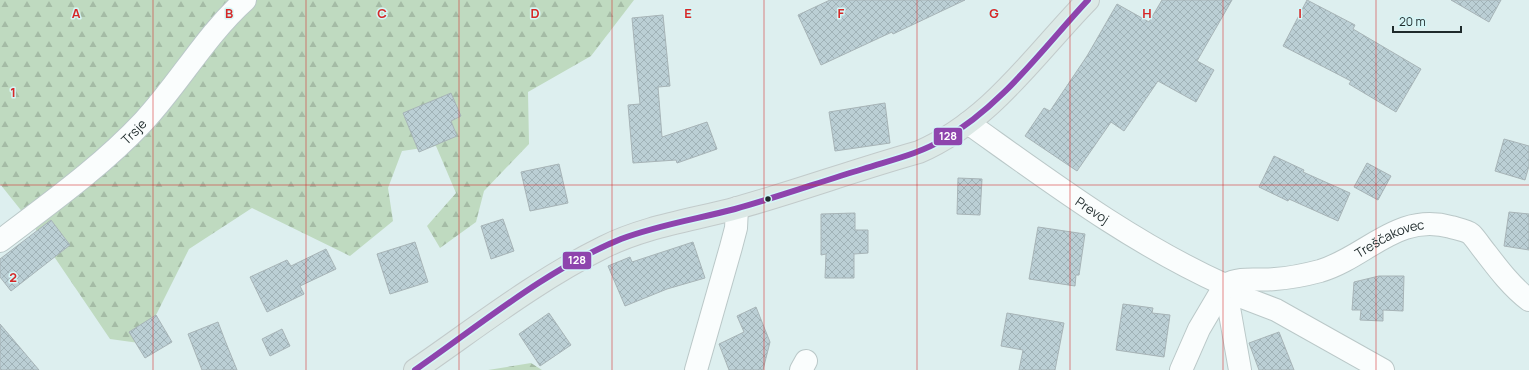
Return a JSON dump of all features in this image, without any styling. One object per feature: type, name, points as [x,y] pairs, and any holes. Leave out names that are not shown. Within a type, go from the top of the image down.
[{"type":"main road","points":[[415,370],[563,268],[605,246],[627,237],[685,219],[737,208],[919,152],[952,136],[998,99],[1024,73],[1057,32],[1088,0]]},
{"type":"street","name":"Trsje","points":[[0,240],[103,162],[172,89],[229,14],[245,0]]},
{"type":"street","name":"Prevoj","points":[[968,123],[1117,228],[1192,270],[1225,285],[1242,297],[1276,310],[1383,370]]},
{"type":"street","points":[[696,370],[736,228],[737,208]]},
{"type":"street","name":"Treščakovec","points":[[1225,285],[1234,280],[1275,279],[1320,271],[1339,264],[1400,229],[1413,225],[1428,224],[1441,225],[1470,233],[1509,280],[1529,300]]},
{"type":"street","points":[[1180,370],[1199,329],[1225,285]]},
{"type":"street","points":[[1225,285],[1240,370]]},
{"type":"green space","points":[[0,0],[634,0],[591,56],[528,92],[529,144],[484,191],[476,222],[440,248],[427,226],[456,193],[436,146],[402,151],[388,188],[393,221],[350,256],[252,208],[189,249],[157,313],[139,343],[110,339],[32,224],[0,184]]},
{"type":"green space","points":[[531,363],[542,370],[488,370]]},
{"type":"building","points":[[830,0],[965,0],[893,34],[892,32],[821,65],[798,15]]},
{"type":"building","points":[[1162,0],[1232,0],[1197,61],[1214,70],[1196,102],[1158,81],[1124,131],[1111,122],[1077,171],[1025,136],[1044,108],[1050,111],[1087,56],[1117,4],[1149,22]]},
{"type":"building","points":[[1307,0],[1355,25],[1353,29],[1421,69],[1396,112],[1349,84],[1351,81],[1283,46]]},
{"type":"building","points":[[1451,0],[1501,0],[1489,22]]},
{"type":"building","points":[[663,15],[670,86],[658,87],[662,137],[707,122],[717,149],[677,163],[676,160],[633,163],[628,105],[640,104],[632,18]]},
{"type":"building","points":[[451,93],[461,116],[451,121],[457,136],[419,152],[403,113]]},
{"type":"building","points":[[885,103],[890,143],[835,151],[829,112]]},
{"type":"building","points":[[1504,139],[1529,146],[1529,166],[1525,180],[1495,171]]},
{"type":"building","points":[[1274,156],[1304,170],[1303,172],[1350,193],[1338,221],[1289,199],[1288,201],[1259,187]]},
{"type":"building","points":[[1367,163],[1391,176],[1378,200],[1354,187]]},
{"type":"building","points":[[559,164],[568,203],[530,211],[521,172]]},
{"type":"building","points":[[958,178],[982,179],[980,215],[957,214]]},
{"type":"building","points":[[1509,212],[1529,214],[1529,250],[1504,246]]},
{"type":"building","points":[[855,213],[855,230],[868,230],[868,253],[854,254],[854,278],[825,278],[826,254],[821,255],[821,214]]},
{"type":"building","points":[[503,219],[514,251],[491,259],[481,226]]},
{"type":"building","points":[[51,220],[70,245],[11,291],[0,277],[0,259]]},
{"type":"building","points":[[1038,227],[1085,234],[1079,275],[1076,275],[1075,286],[1029,279]]},
{"type":"building","points":[[415,242],[428,282],[390,294],[377,254]]},
{"type":"building","points":[[693,242],[705,278],[667,289],[625,306],[608,266],[630,257],[632,262]]},
{"type":"building","points":[[326,249],[336,269],[300,286],[304,294],[267,312],[250,277],[287,260],[291,266]]},
{"type":"building","points":[[1379,276],[1404,276],[1403,311],[1383,310],[1383,321],[1360,320],[1361,310],[1352,310],[1354,282]]},
{"type":"building","points":[[1123,304],[1153,308],[1152,313],[1170,315],[1164,357],[1116,350]]},
{"type":"building","points":[[756,307],[770,342],[763,370],[729,370],[719,344],[744,332],[737,316]]},
{"type":"building","points":[[549,313],[571,345],[540,366],[519,334]]},
{"type":"building","points":[[1007,313],[1064,323],[1055,370],[1019,370],[1023,350],[1001,346]]},
{"type":"building","points":[[156,315],[172,342],[145,358],[129,332]]},
{"type":"building","points":[[218,322],[237,370],[202,370],[188,334]]},
{"type":"building","points":[[0,324],[39,370],[0,370]]},
{"type":"building","points":[[282,329],[290,346],[270,356],[262,339]]},
{"type":"building","points":[[1279,332],[1294,370],[1259,370],[1249,343]]},
{"type":"transit line","name":"128","points":[[415,370],[540,282],[594,251],[621,239],[678,222],[767,200],[905,156],[925,149],[944,139],[965,126],[1003,93],[1088,0]]}]
